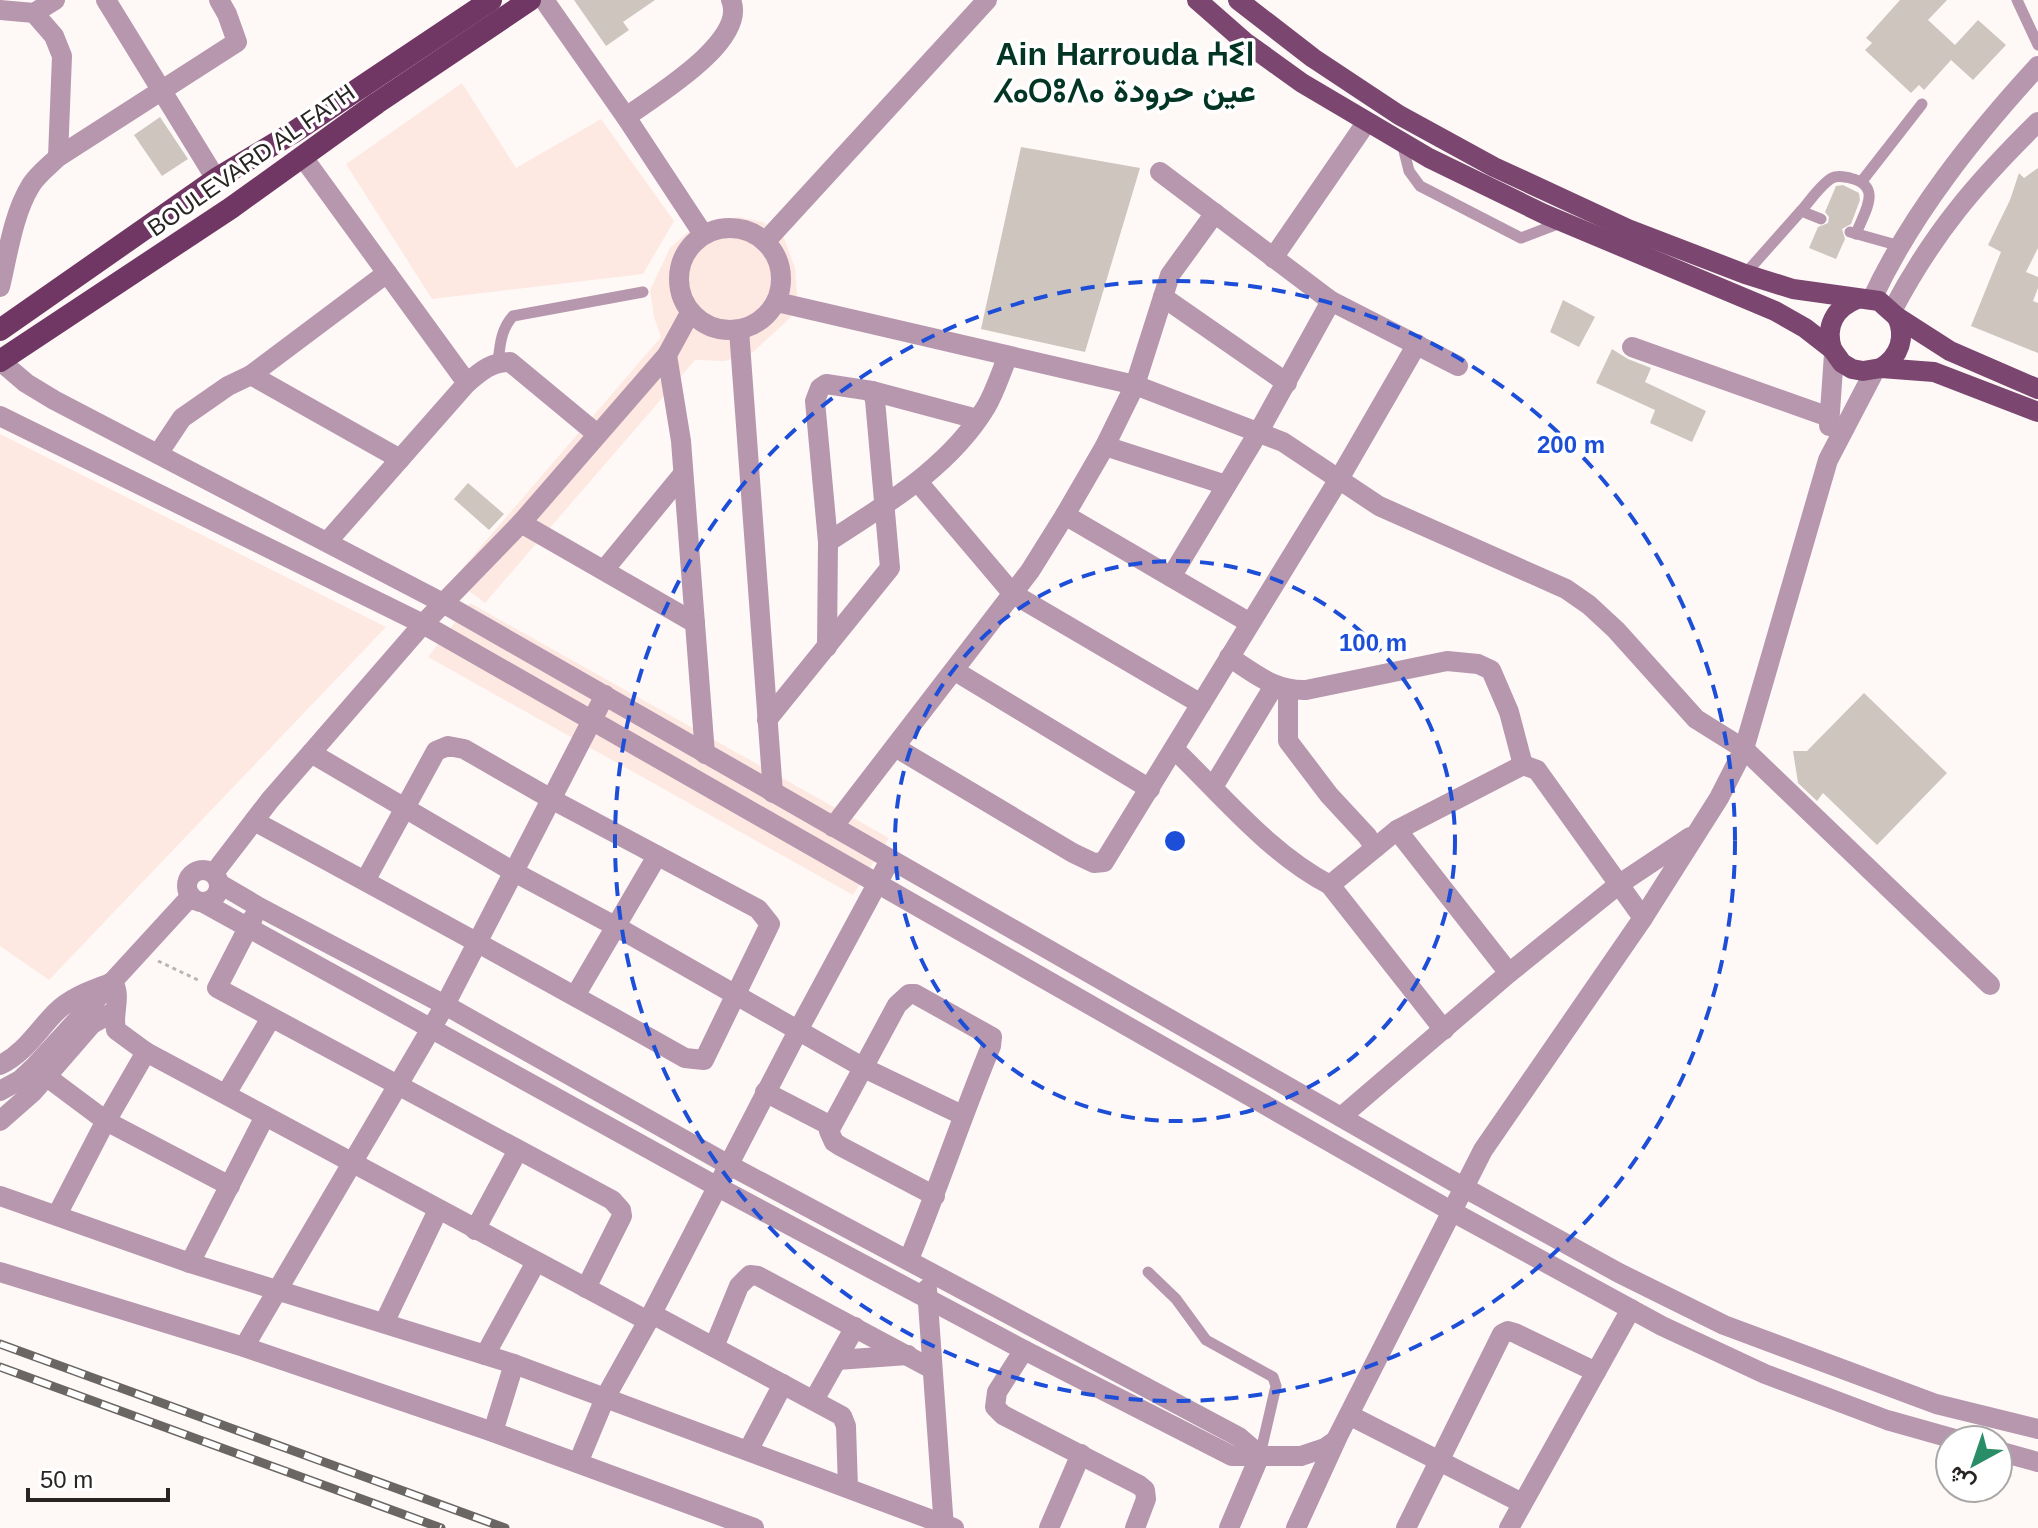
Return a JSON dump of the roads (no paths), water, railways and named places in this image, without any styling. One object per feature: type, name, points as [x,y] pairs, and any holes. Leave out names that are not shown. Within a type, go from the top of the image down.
[{"type":"highway","name":"BOULEVARD AL FATH","points":[[0,330],[216,179],[294,132],[491,0]]},
{"type":"highway","name":"BOULEVARD AL FATH","points":[[0,361],[231,208],[530,0]]},
{"type":"main road","points":[[1197,0],[1245,42],[1302,83],[1401,143],[1484,187],[1775,311],[1805,328],[1852,369],[1934,372],[2038,412]]},
{"type":"main road","points":[[1238,0],[1313,58],[1399,115],[1457,148],[1628,229],[1745,274],[1793,289],[1864,299],[1894,314],[1950,351],[2038,389]]},
{"type":"main road","points":[[1833,352],[1829,334],[1833,319],[1843,306],[1864,299]]},
{"type":"main road","points":[[1878,369],[1899,350],[1901,333],[1894,314]]},
{"type":"street","points":[[0,10],[34,13],[55,0]]},
{"type":"street","points":[[106,0],[216,179]]},
{"type":"street","points":[[0,287],[19,211],[32,183],[58,157],[237,42],[219,0]]},
{"type":"street","points":[[544,0],[703,234]]},
{"type":"street","points":[[626,117],[703,60],[727,34],[734,17],[731,0]]},
{"type":"street","points":[[765,242],[987,0]]},
{"type":"street","points":[[34,13],[54,36],[62,56],[58,157]]},
{"type":"street","points":[[1864,299],[1937,187],[2035,74]]},
{"type":"street","points":[[1894,314],[1932,240],[1968,194],[2038,122]]},
{"type":"street","points":[[1273,258],[1366,123]]},
{"type":"street","points":[[302,156],[467,383]]},
{"type":"street","points":[[1160,172],[1331,301],[1458,366]]},
{"type":"street","points":[[833,827],[1013,594],[1065,515],[1105,446],[1135,385],[1170,275],[1215,213]]},
{"type":"street","points":[[718,228],[750,232],[765,242],[775,255],[781,272],[777,302],[770,312],[757,323],[739,330],[721,330],[699,319],[681,298],[678,277],[681,260],[689,246],[703,234],[718,228]]},
{"type":"street","points":[[158,454],[182,418],[228,386],[251,375],[387,273]]},
{"type":"street","points":[[1163,297],[1287,383]]},
{"type":"street","points":[[1171,577],[1287,383],[1331,301]]},
{"type":"street","points":[[777,302],[1135,385],[1283,442],[1379,506],[1566,589],[1616,630],[1696,719],[1744,749],[1990,985]]},
{"type":"street","points":[[0,1121],[47,1077],[92,1024],[106,1005],[113,982],[139,953],[196,899],[215,898],[217,879],[254,821],[423,624],[521,523],[699,319]]},
{"type":"street","points":[[739,330],[773,793]]},
{"type":"street","points":[[895,747],[1073,853],[1094,863],[1104,862],[1339,479],[1417,344]]},
{"type":"street","points":[[1632,347],[1829,417]]},
{"type":"street","points":[[668,352],[679,428],[705,754]]},
{"type":"street","points":[[1828,460],[1833,352]]},
{"type":"street","points":[[828,542],[918,482],[987,405],[1008,356]]},
{"type":"street","points":[[0,361],[45,394],[443,603],[1463,1187],[1619,1273],[1724,1325],[1936,1404],[2038,1429]]},
{"type":"street","points":[[327,542],[467,383],[483,368],[498,362],[510,362],[597,434]]},
{"type":"street","points":[[1296,1528],[1335,1441],[1483,1150],[1643,918],[1698,831],[1744,749],[1828,460],[1878,369]]},
{"type":"street","points":[[251,375],[400,459]]},
{"type":"street","points":[[827,647],[828,542],[816,396],[820,388],[826,384],[872,391],[977,419]]},
{"type":"street","points":[[767,720],[890,568],[872,391]]},
{"type":"street","points":[[0,416],[423,624],[1451,1211],[1631,1309],[1765,1374],[1887,1420],[1934,1434]]},
{"type":"street","points":[[1105,446],[1226,485]]},
{"type":"street","points":[[604,570],[683,474]]},
{"type":"street","points":[[918,482],[1013,594],[1201,704]]},
{"type":"street","points":[[1065,515],[1250,623]]},
{"type":"street","points":[[521,523],[695,623]]},
{"type":"street","points":[[1229,657],[1281,688],[1306,690],[1447,661],[1478,664],[1491,670],[1509,712],[1523,765]]},
{"type":"street","points":[[955,671],[1150,789]]},
{"type":"street","points":[[1213,787],[1281,688]]},
{"type":"street","points":[[1281,688],[1288,741],[1375,848]]},
{"type":"street","points":[[244,1347],[445,1005],[605,695]]},
{"type":"street","points":[[254,821],[365,881],[478,941],[685,1058],[704,1060],[770,924],[758,909],[464,749],[448,746],[436,751],[365,881]]},
{"type":"street","points":[[1174,749],[1276,849],[1330,885],[1444,1030]]},
{"type":"street","points":[[311,753],[514,872],[735,993],[864,1068],[962,1115]]},
{"type":"street","points":[[1330,885],[1397,830],[1523,765],[1537,770],[1643,918]]},
{"type":"street","points":[[1397,830],[1509,973]]},
{"type":"street","points":[[1341,1117],[1509,973],[1618,885],[1698,831]]},
{"type":"street","points":[[575,996],[657,856]]},
{"type":"street","points":[[578,1463],[605,1398],[890,860]]},
{"type":"street","points":[[1260,1455],[1239,1437],[727,1164],[445,1005],[259,907],[217,879],[199,870],[190,876],[187,887],[196,899],[248,928],[716,1186],[1024,1350],[1232,1456],[1301,1456],[1335,1441]]},
{"type":"street","points":[[259,907],[217,988],[612,1200],[622,1216],[586,1288]]},
{"type":"street","points":[[0,1065],[11,1060],[57,1010],[77,995],[113,982]]},
{"type":"street","points":[[0,1196],[190,1263],[514,1364],[947,1527],[928,1299],[917,1264],[935,1196],[992,1037],[915,994],[909,994],[897,1005],[831,1126],[831,1137],[840,1146],[935,1196]]},
{"type":"street","points":[[106,1005],[116,1030],[146,1052],[536,1262],[714,1347],[842,1416],[846,1426],[848,1488]]},
{"type":"street","points":[[0,1091],[20,1080],[106,1005]]},
{"type":"street","points":[[226,1094],[271,1018]]},
{"type":"street","points":[[57,1215],[146,1052]]},
{"type":"street","points":[[47,1077],[106,1121],[230,1186]]},
{"type":"street","points":[[765,1092],[831,1126]]},
{"type":"street","points":[[190,1263],[265,1116]]},
{"type":"street","points":[[475,1230],[518,1150]]},
{"type":"street","points":[[384,1323],[438,1210]]},
{"type":"street","points":[[485,1355],[536,1262]]},
{"type":"street","points":[[0,1272],[244,1347],[493,1432],[754,1528]]},
{"type":"street","points":[[714,1347],[739,1286],[750,1275],[758,1276],[932,1369]]},
{"type":"street","points":[[1509,1528],[1631,1309]]},
{"type":"street","points":[[814,1400],[855,1327]]},
{"type":"street","points":[[1406,1528],[1502,1334],[1508,1331],[1515,1333],[1596,1372]]},
{"type":"street","points":[[1024,1350],[997,1392],[995,1407],[1003,1415],[1145,1490],[1146,1499],[1135,1528]]},
{"type":"street","points":[[837,1360],[908,1355]]},
{"type":"street","points":[[493,1432],[514,1364]]},
{"type":"street","points":[[748,1451],[783,1384]]},
{"type":"street","points":[[1928,1432],[1936,1404]]},
{"type":"street","points":[[1349,1415],[1522,1503]]},
{"type":"street","points":[[1049,1528],[1081,1454]]},
{"type":"street","points":[[1229,1528],[1260,1455]]},
{"type":"street","points":[[2014,1455],[2038,1462]]},
{"type":"lane","points":[[2017,0],[2038,45]]},
{"type":"lane","points":[[1862,181],[1922,104]]},
{"type":"lane","points":[[1401,143],[1409,171],[1420,186],[1521,238],[1562,222]]},
{"type":"lane","points":[[1745,274],[1831,179],[1841,176],[1862,181],[1870,195],[1852,233],[1900,246]]},
{"type":"lane","points":[[1801,211],[1821,219]]},
{"type":"lane","points":[[498,362],[506,323],[513,316],[643,292]]},
{"type":"lane","points":[[1148,1272],[1176,1299],[1206,1340],[1273,1377],[1276,1386],[1260,1455]]},
{"type":"railway","points":[[0,1344],[505,1528]]},
{"type":"railway","points":[[0,1367],[441,1528]]},
{"type":"district","name":"Ain Harrouda ⵄⵉⵏ ⵃⴰⵔⵓⴷⴰ عين حرودة","points":[[1125,72]]}]
